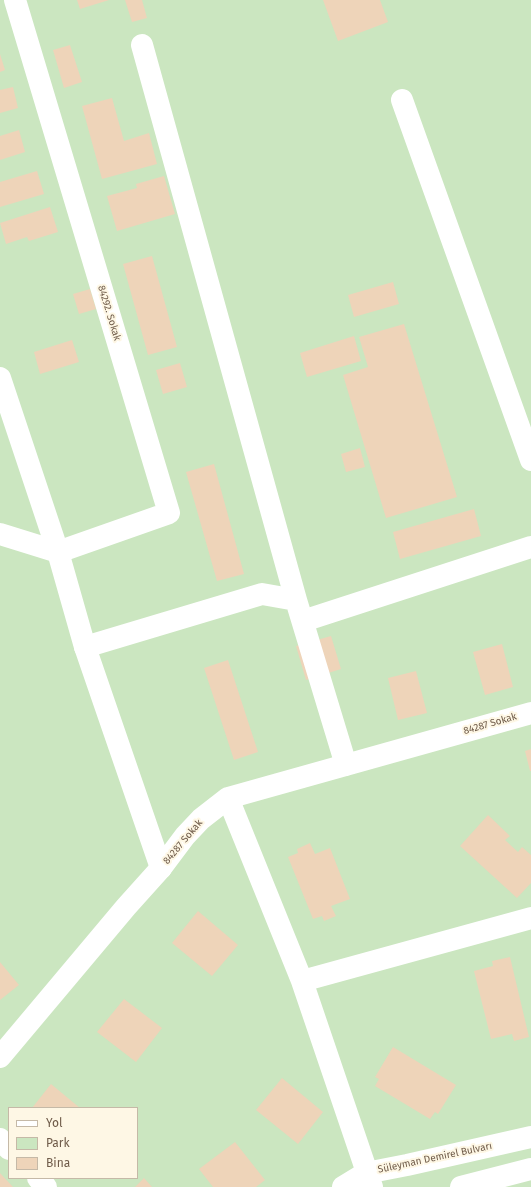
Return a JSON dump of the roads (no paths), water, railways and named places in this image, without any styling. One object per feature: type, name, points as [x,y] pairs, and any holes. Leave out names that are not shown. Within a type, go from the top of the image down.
[{"type":"street","name":"84292. Sokak","points":[[15,0],[169,512],[58,552]]},
{"type":"street","points":[[142,45],[296,600],[346,765]]},
{"type":"street","points":[[402,100],[531,460]]},
{"type":"street","points":[[0,378],[58,552],[85,647],[161,868]]},
{"type":"street","points":[[0,534],[58,552]]},
{"type":"street","points":[[303,621],[531,546]]},
{"type":"street","points":[[85,647],[262,594],[296,600]]},
{"type":"street","name":"84287 Sokak","points":[[0,1057],[126,907],[161,868],[185,836],[201,818],[228,798],[531,713]]},
{"type":"street","points":[[228,798],[302,981],[369,1180]]},
{"type":"street","points":[[302,981],[531,918]]},
{"type":"street","name":"Süleyman Demirel Bulvarı","points":[[343,1187],[422,1162],[531,1137]]},
{"type":"street","points":[[0,1139],[8,1148]]},
{"type":"street","points":[[461,1187],[531,1169]]},
{"type":"street","points":[[39,1179],[46,1187]]}]
